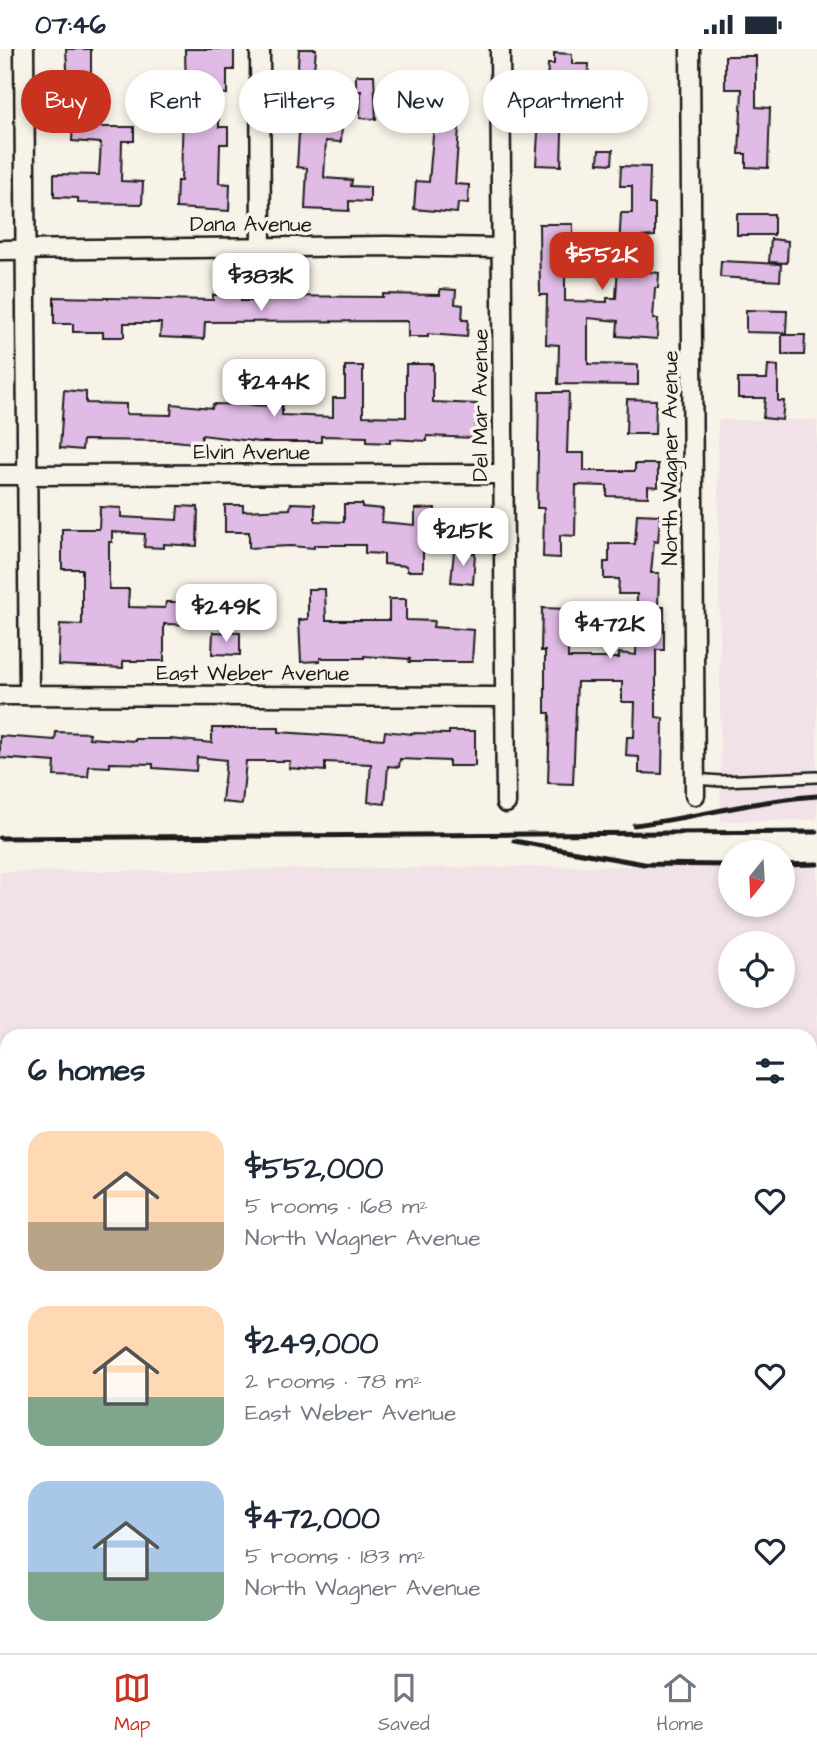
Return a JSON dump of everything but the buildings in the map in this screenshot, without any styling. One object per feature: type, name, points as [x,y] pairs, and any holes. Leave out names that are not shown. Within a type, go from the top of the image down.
[{"type":"street","points":[[24,49],[29,695]]},
{"type":"street","points":[[260,49],[261,247]]},
{"type":"street","name":"Del Mar Avenue","points":[[500,49],[506,803]]},
{"type":"street","name":"North Wagner Avenue","points":[[690,49],[695,787]]},
{"type":"street","name":"Dana Avenue","points":[[0,250],[387,246],[502,248]]},
{"type":"street","name":"Elvin Avenue","points":[[0,475],[503,474]]},
{"type":"street","name":"East Weber Avenue","points":[[0,695],[505,697]]},
{"type":"lane","points":[[695,787],[721,781],[817,777]]},
{"type":"shaded area","points":[[718,420],[817,420],[817,820],[721,821]]},
{"type":"shaded area","points":[[817,864],[817,1029],[0,1029],[0,872],[718,865],[718,917],[795,917],[795,865]]},
{"type":"railway","points":[[634,825],[771,801],[817,796]]},
{"type":"railway","points":[[0,838],[817,832]]},
{"type":"railway","points":[[514,841],[644,864],[718,865]]},
{"type":"railway","points":[[795,865],[817,864]]}]
